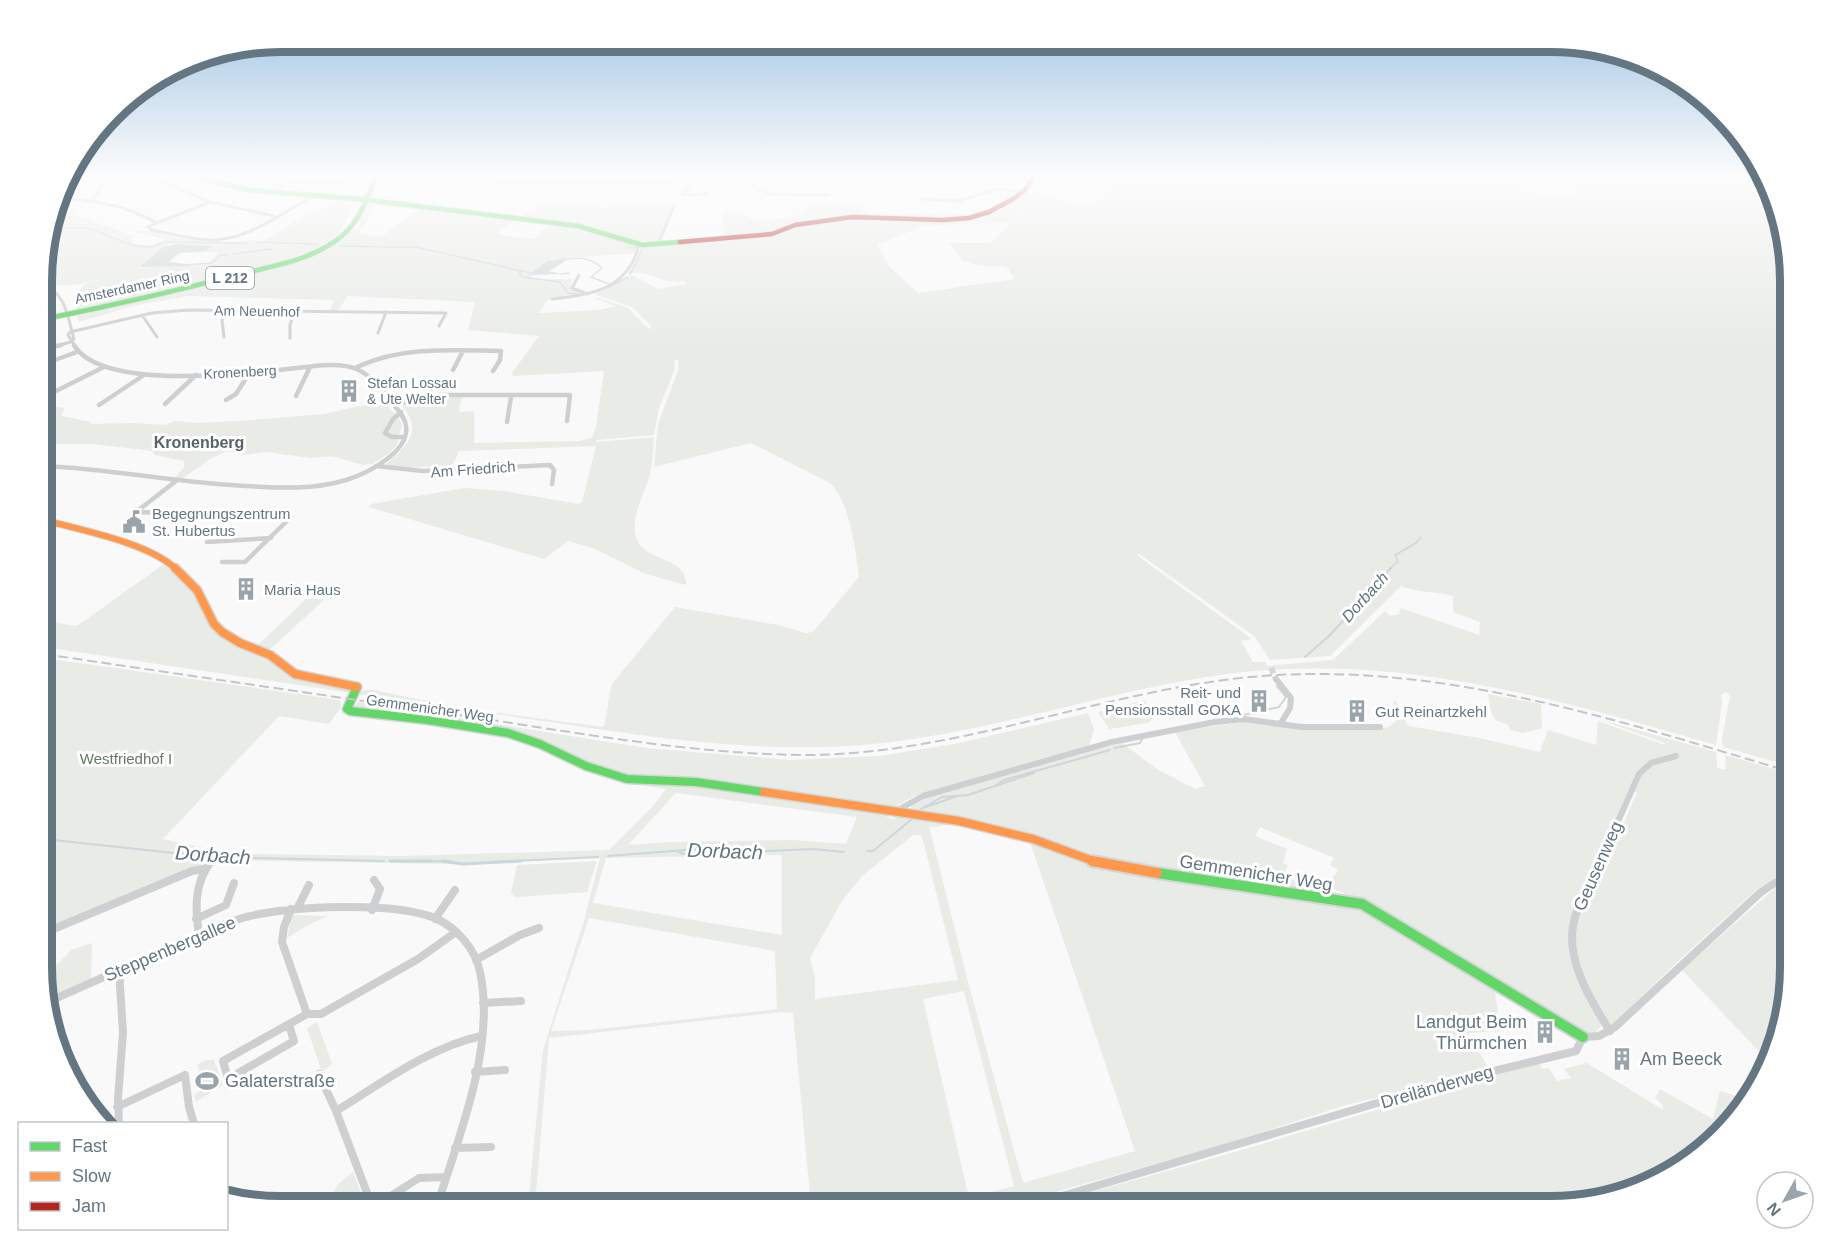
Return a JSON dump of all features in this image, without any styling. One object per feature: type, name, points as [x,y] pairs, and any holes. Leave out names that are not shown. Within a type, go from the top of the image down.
[{"type":"street","points":[[179,234],[222,239],[238,234]]},
{"type":"street","name":"Amsterdamer Ring","points":[[52,318],[196,287],[295,259],[333,243],[344,234]]},
{"type":"street","points":[[609,234],[639,245],[770,234]]},
{"type":"street","points":[[658,244],[662,234]]},
{"type":"street","points":[[552,299],[589,295],[626,276],[637,257],[639,245]]},
{"type":"street","points":[[579,275],[572,288],[589,295]]},
{"type":"street","points":[[52,290],[60,295],[66,315]]},
{"type":"street","name":"Am Neuenhof","points":[[70,332],[142,315],[177,310],[446,313],[439,326]]},
{"type":"street","points":[[224,337],[222,320],[226,311]]},
{"type":"street","points":[[290,338],[290,324],[295,312]]},
{"type":"street","points":[[378,333],[386,312]]},
{"type":"street","name":"Kronenberg","points":[[66,315],[70,332],[68,335],[77,352],[104,367],[144,375],[196,375],[310,367],[357,367]]},
{"type":"street","points":[[142,315],[157,337]]},
{"type":"street","points":[[52,347],[71,342]]},
{"type":"street","points":[[453,370],[463,351]]},
{"type":"street","points":[[357,367],[380,358],[405,353],[501,351],[500,360],[493,371]]},
{"type":"street","points":[[52,361],[77,352]]},
{"type":"street","points":[[52,393],[104,367]]},
{"type":"street","points":[[296,396],[310,367]]},
{"type":"street","points":[[52,467],[176,481],[288,488],[308,487],[344,480],[376,466],[394,453],[405,437],[407,422],[367,374],[357,367]]},
{"type":"street","points":[[226,400],[236,394],[250,372]]},
{"type":"street","points":[[99,405],[144,375]]},
{"type":"street","points":[[165,404],[196,375]]},
{"type":"street","points":[[394,405],[440,395],[511,397],[570,395],[567,421]]},
{"type":"street","points":[[507,422],[511,397]]},
{"type":"street","points":[[401,412],[393,419],[385,433],[392,437],[405,437]]},
{"type":"street","name":"Am Friedrich","points":[[376,466],[395,471],[417,472],[550,465],[554,470],[552,484]]},
{"type":"street","points":[[176,481],[136,512],[291,517],[245,562],[222,562]]},
{"type":"street","name":"Gemmenicher Weg","points":[[52,522],[119,541],[157,556],[173,566],[197,590],[214,624],[222,632],[240,643],[270,654],[295,674],[359,687],[348,704],[347,709],[350,711],[428,720],[508,733],[540,744],[596,770],[627,779],[696,782],[997,828],[1100,864],[1362,904],[1583,1037]]},
{"type":"street","points":[[207,542],[271,538]]},
{"type":"street","points":[[1276,679],[1291,699],[1290,708],[1281,723]]},
{"type":"street","points":[[896,811],[923,796],[1124,739],[1234,720],[1254,719],[1301,727],[1380,727]]},
{"type":"street","name":"Geusenweg","points":[[1610,1031],[1597,1010],[1580,970],[1573,940],[1575,918],[1640,774],[1651,763],[1676,756]]},
{"type":"street","points":[[199,935],[195,896],[204,869],[217,854]]},
{"type":"street","points":[[52,929],[192,871],[204,869]]},
{"type":"street","points":[[372,910],[383,887],[374,880]]},
{"type":"street","points":[[1610,1031],[1761,892],[1780,881]]},
{"type":"street","points":[[196,919],[226,905],[234,884]]},
{"type":"street","points":[[307,1014],[282,942],[284,927],[309,885]]},
{"type":"street","points":[[435,919],[455,890]]},
{"type":"street","name":"Steppenbergallee","points":[[54,999],[199,935],[244,918],[294,909],[406,911],[435,919],[466,941],[480,972],[483,1003],[481,1036],[475,1072],[440,1196]]},
{"type":"street","points":[[476,960],[520,935],[539,928]]},
{"type":"street","points":[[288,1025],[294,1041],[228,1079],[223,1061],[307,1014],[321,1014],[418,958],[456,932]]},
{"type":"street","points":[[119,970],[124,1012],[117,1107],[119,1122]]},
{"type":"street","points":[[483,1003],[521,1000]]},
{"type":"street","name":"Dreiländerweg","points":[[1062,1196],[1445,1083],[1576,1051],[1583,1037],[1599,1036],[1610,1031]]},
{"type":"street","points":[[336,1111],[438,1048],[481,1036]]},
{"type":"street","points":[[475,1072],[505,1070]]},
{"type":"street","points":[[320,1074],[370,1196]]},
{"type":"street","points":[[117,1107],[185,1075],[193,1122]]},
{"type":"street","points":[[455,1148],[491,1147]]},
{"type":"street","points":[[390,1196],[419,1178],[446,1177]]},
{"type":"green space","points":[[58,234],[130,234],[135,236],[129,239],[135,240],[131,243],[152,246],[165,239],[144,234],[162,234],[208,241],[255,240],[249,244],[275,234],[338,234],[321,244],[327,245],[235,276],[76,310],[74,296],[85,284],[112,277],[87,283],[52,285]],"holes":[[[171,244],[211,246],[206,251],[178,253],[170,263],[181,253],[214,252],[218,254],[208,263],[140,268],[163,247]]]},
{"type":"green space","points":[[346,234],[380,237],[384,234],[499,234],[533,239],[539,234],[601,234],[638,246],[637,253],[551,259],[530,275],[536,279],[573,279],[570,284],[572,289],[585,294],[550,298],[538,313],[599,310],[616,306],[595,297],[627,307],[649,329],[652,327],[632,307],[596,295],[596,293],[632,275],[658,289],[686,284],[684,281],[669,281],[644,274],[628,274],[642,247],[698,243],[725,237],[725,234],[904,234],[883,243],[877,243],[888,265],[918,293],[1015,279],[1006,266],[980,266],[963,261],[949,243],[990,243],[999,234],[1775,234],[1780,266],[1780,763],[1723,747],[1722,739],[1730,696],[1726,692],[1721,695],[1716,745],[1594,711],[1471,683],[1409,674],[1346,669],[1283,669],[1220,675],[1173,683],[940,734],[893,742],[813,747],[747,746],[682,740],[358,694],[364,690],[374,690],[455,707],[603,727],[612,684],[675,607],[778,625],[806,633],[813,632],[859,577],[850,525],[841,499],[828,482],[751,443],[654,467],[658,424],[678,370],[678,360],[674,360],[675,369],[659,408],[654,435],[596,440],[597,442],[654,437],[650,474],[635,521],[636,537],[647,551],[680,569],[685,576],[686,585],[646,574],[593,548],[568,541],[544,559],[369,507],[371,504],[465,488],[504,491],[578,504],[582,502],[596,446],[459,451],[451,465],[436,470],[437,466],[406,468],[385,465],[405,446],[412,432],[412,424],[403,407],[405,404],[441,396],[462,396],[459,412],[474,411],[474,443],[579,441],[592,438],[596,427],[604,371],[513,376],[512,373],[539,336],[468,330],[475,302],[348,296],[337,312],[330,311],[334,300],[188,296],[133,306],[79,322],[77,315],[311,255]],"holes":[[[1138,553],[1255,637],[1270,660],[1330,656],[1401,586],[1453,596],[1453,612],[1480,622],[1479,635],[1401,608],[1399,614],[1390,616],[1385,611],[1333,660],[1267,666],[1265,662],[1253,662],[1241,641],[1252,639],[1138,556]]]},
{"type":"green space","points":[[613,234],[662,234],[659,242],[644,244]]},
{"type":"green space","points":[[383,401],[399,418],[402,426],[396,446],[372,464],[363,465],[332,456],[311,458],[266,452],[243,455],[227,451],[210,459],[182,479],[175,478],[184,467],[184,461],[155,455],[153,451],[93,444],[52,444],[52,407],[65,408],[61,416],[92,422],[90,424],[166,425],[174,421],[196,423],[240,421],[324,414]]},
{"type":"green space","points":[[164,564],[183,580],[200,602],[214,630],[234,643],[270,658],[281,666],[352,688],[352,693],[52,648],[52,622],[77,626]]},
{"type":"green space","points":[[306,599],[325,599],[268,651],[257,646]]},
{"type":"green space","name":"Westfriedhof I","points":[[52,659],[340,700],[341,707],[329,724],[279,716],[163,839],[217,851],[253,854],[401,856],[609,850],[653,806],[666,789],[622,782],[579,768],[541,746],[502,734],[346,713],[359,702],[646,748],[790,760],[880,756],[955,744],[1088,713],[1094,729],[1089,747],[915,796],[892,808],[846,806],[885,814],[894,819],[896,815],[956,823],[929,826],[967,978],[1023,1183],[1135,1151],[1030,842],[1099,867],[1126,873],[1354,907],[1355,898],[1327,886],[1338,870],[1330,865],[1334,858],[1260,827],[1255,836],[1287,849],[1283,863],[1288,865],[1284,876],[1298,882],[1300,888],[1327,895],[1133,868],[916,811],[911,808],[911,805],[928,797],[1122,743],[1157,769],[1195,789],[1205,786],[1175,732],[1248,721],[1385,728],[1398,719],[1402,719],[1397,713],[1393,700],[1399,706],[1409,726],[1479,738],[1540,752],[1548,730],[1596,745],[1598,721],[1665,745],[1665,743],[1598,719],[1716,752],[1717,768],[1726,770],[1725,755],[1780,771],[1780,878],[1757,889],[1612,1025],[1597,1007],[1591,993],[1580,962],[1575,933],[1581,911],[1606,868],[1637,793],[1629,788],[1595,873],[1577,902],[1571,940],[1587,998],[1602,1025],[1595,1033],[1587,1033],[1553,1017],[1533,1013],[1495,992],[1500,1031],[1468,1033],[1489,1069],[1349,1104],[1223,1145],[1041,1196],[976,1196],[1014,1186],[964,991],[923,999],[969,1196],[810,1196],[793,1013],[781,1012],[549,1038],[536,1196],[529,1196],[543,1050],[584,921],[600,858],[453,864],[216,860],[52,927]],"holes":[[[676,793],[857,817],[846,844],[793,840],[628,845]],[[913,835],[921,835],[924,844],[958,980],[815,999],[815,977],[810,958],[842,901],[861,877]],[[782,855],[782,935],[593,903],[606,858]],[[589,918],[775,951],[777,1009],[590,1030],[551,1031]]]},
{"type":"green space","points":[[1488,694],[1541,704],[1542,728],[1523,733],[1511,730],[1507,724],[1494,718]]},
{"type":"green space","points":[[1145,700],[1154,718],[1148,723],[1109,729],[1098,712]]},
{"type":"green space","points":[[597,861],[587,892],[515,897],[511,893],[517,865]]},
{"type":"green space","points":[[1779,885],[1779,997],[1773,1026],[1763,1055],[1682,970]]},
{"type":"green space","points":[[292,915],[328,916],[287,938]]},
{"type":"green space","points":[[92,943],[91,983],[56,998],[55,1003],[52,967],[71,950]]},
{"type":"green space","points":[[317,1022],[332,1064],[322,1072],[307,1028]]},
{"type":"green space","name":"Galaterstraße","points":[[206,1060],[214,1060],[223,1085],[196,1102],[194,1095],[204,1088],[201,1088],[198,1064]]},
{"type":"green space","points":[[1539,1062],[1543,1069],[1549,1068],[1557,1081],[1571,1078],[1564,1069],[1587,1063],[1663,1110],[1663,1105],[1655,1098],[1660,1089],[1713,1119],[1720,1091],[1740,1097],[1714,1129],[1666,1165],[1611,1188],[1582,1194],[1552,1196],[1077,1196]]},
{"type":"green space","points":[[353,1172],[362,1196],[331,1196],[338,1184]]},
{"type":"shaded area","points":[[177,244],[212,246],[206,251],[178,253],[169,262],[187,264],[185,266],[140,267],[163,247]]},
{"type":"shaded area","points":[[569,259],[549,271],[562,274],[529,275],[547,261]]},
{"type":"waterway","points":[[103,234],[143,247],[162,243]]},
{"type":"waterway","points":[[164,242],[248,243]]},
{"type":"waterway","points":[[256,242],[318,244]]},
{"type":"waterway","points":[[340,246],[382,247]]},
{"type":"waterway","points":[[384,247],[416,247],[518,270]]},
{"type":"waterway","points":[[629,248],[637,247]]},
{"type":"waterway","points":[[636,264],[642,248]]},
{"type":"waterway","points":[[232,254],[271,249]]},
{"type":"waterway","points":[[183,265],[212,263],[221,255],[227,255]]},
{"type":"waterway","points":[[568,259],[582,258],[594,262],[602,268],[591,277],[609,284]]},
{"type":"waterway","points":[[630,274],[635,265]]},
{"type":"waterway","points":[[518,270],[531,273]]},
{"type":"waterway","points":[[518,270],[522,277],[560,282],[568,293],[579,294]]},
{"type":"waterway","points":[[561,274],[569,273]]},
{"type":"waterway","points":[[609,287],[628,277]]},
{"type":"waterway","name":"Dorbach","points":[[1391,568],[1398,561],[1395,555],[1416,543],[1421,537]]},
{"type":"waterway","name":"Dorbach","points":[[1305,657],[1330,635],[1391,568]]},
{"type":"waterway","name":"Dorbach","points":[[1239,716],[1279,707],[1286,697],[1277,686]]},
{"type":"waterway","name":"Dorbach","points":[[1114,748],[1140,743],[1142,739]]},
{"type":"waterway","name":"Dorbach","points":[[995,786],[1004,780],[1110,750]]},
{"type":"waterway","name":"Dorbach","points":[[995,786],[1034,773]]},
{"type":"waterway","name":"Dorbach","points":[[921,809],[942,797],[968,795],[995,786]]},
{"type":"waterway","name":"Dorbach","points":[[926,807],[957,796]]},
{"type":"waterway","name":"Dorbach","points":[[867,851],[873,851],[912,819]]},
{"type":"waterway","name":"Dorbach","points":[[52,840],[211,857],[384,861]]},
{"type":"waterway","name":"Dorbach","points":[[608,856],[712,848],[717,852]]},
{"type":"waterway","name":"Dorbach","points":[[717,852],[813,849],[844,852]]},
{"type":"waterway","points":[[679,852],[687,855],[717,852]]},
{"type":"waterway","name":"Dorbach","points":[[493,862],[598,857]]},
{"type":"waterway","name":"Dorbach","points":[[390,861],[446,862]]},
{"type":"waterway","name":"Dorbach","points":[[442,861],[446,862]]},
{"type":"waterway","name":"Dorbach","points":[[446,862],[463,864],[521,861]]},
{"type":"waterway","name":"Dorbach","points":[[446,862],[452,862]]},
{"type":"tunnel","points":[[1271,668],[1276,679]]},
{"type":"railway","points":[[52,655],[644,743],[724,751],[804,755],[858,753],[910,746],[1015,725],[1171,689],[1224,680],[1297,674],[1369,676],[1441,683],[1512,696],[1652,731],[1780,769]]},
{"type":"traffic: fast","points":[[52,317],[170,292],[283,264],[321,250],[344,234]]},
{"type":"traffic: fast","points":[[606,234],[642,245],[680,242]]},
{"type":"traffic: fast","points":[[357,687],[347,709],[350,711],[428,720],[508,733],[540,744],[586,766],[627,779],[696,782],[764,792]]},
{"type":"traffic: fast","points":[[1157,873],[1362,904],[1583,1037]]},
{"type":"traffic: slow","points":[[52,522],[119,541],[157,556],[173,566],[197,590],[214,624],[222,632],[240,643],[270,655],[295,674],[357,687]]},
{"type":"traffic: slow","points":[[764,792],[959,821],[1033,839],[1100,864],[1157,873]]},
{"type":"traffic: jam","points":[[680,242],[769,234]]},
{"type":"place","name":"Stefan Lossau & Ute Welter","points":[[349,391]]},
{"type":"place","name":"Begegnungszentrum St. Hubertus","points":[[134,522]]},
{"type":"place","name":"Maria Haus","points":[[246,589]]},
{"type":"place","name":"Reit- und Pensionsstall GOKA","points":[[1259,701]]},
{"type":"place","name":"Gut Reinartzkehl","points":[[1357,711]]},
{"type":"place","name":"Landgut Beim Thürmchen","points":[[1545,1032]]},
{"type":"place","name":"Am Beeck","points":[[1622,1059]]},
{"type":"place","name":"Galaterstraße","points":[[207,1081]]},
{"type":"district","name":"Kronenberg","points":[[199,442]]}]
